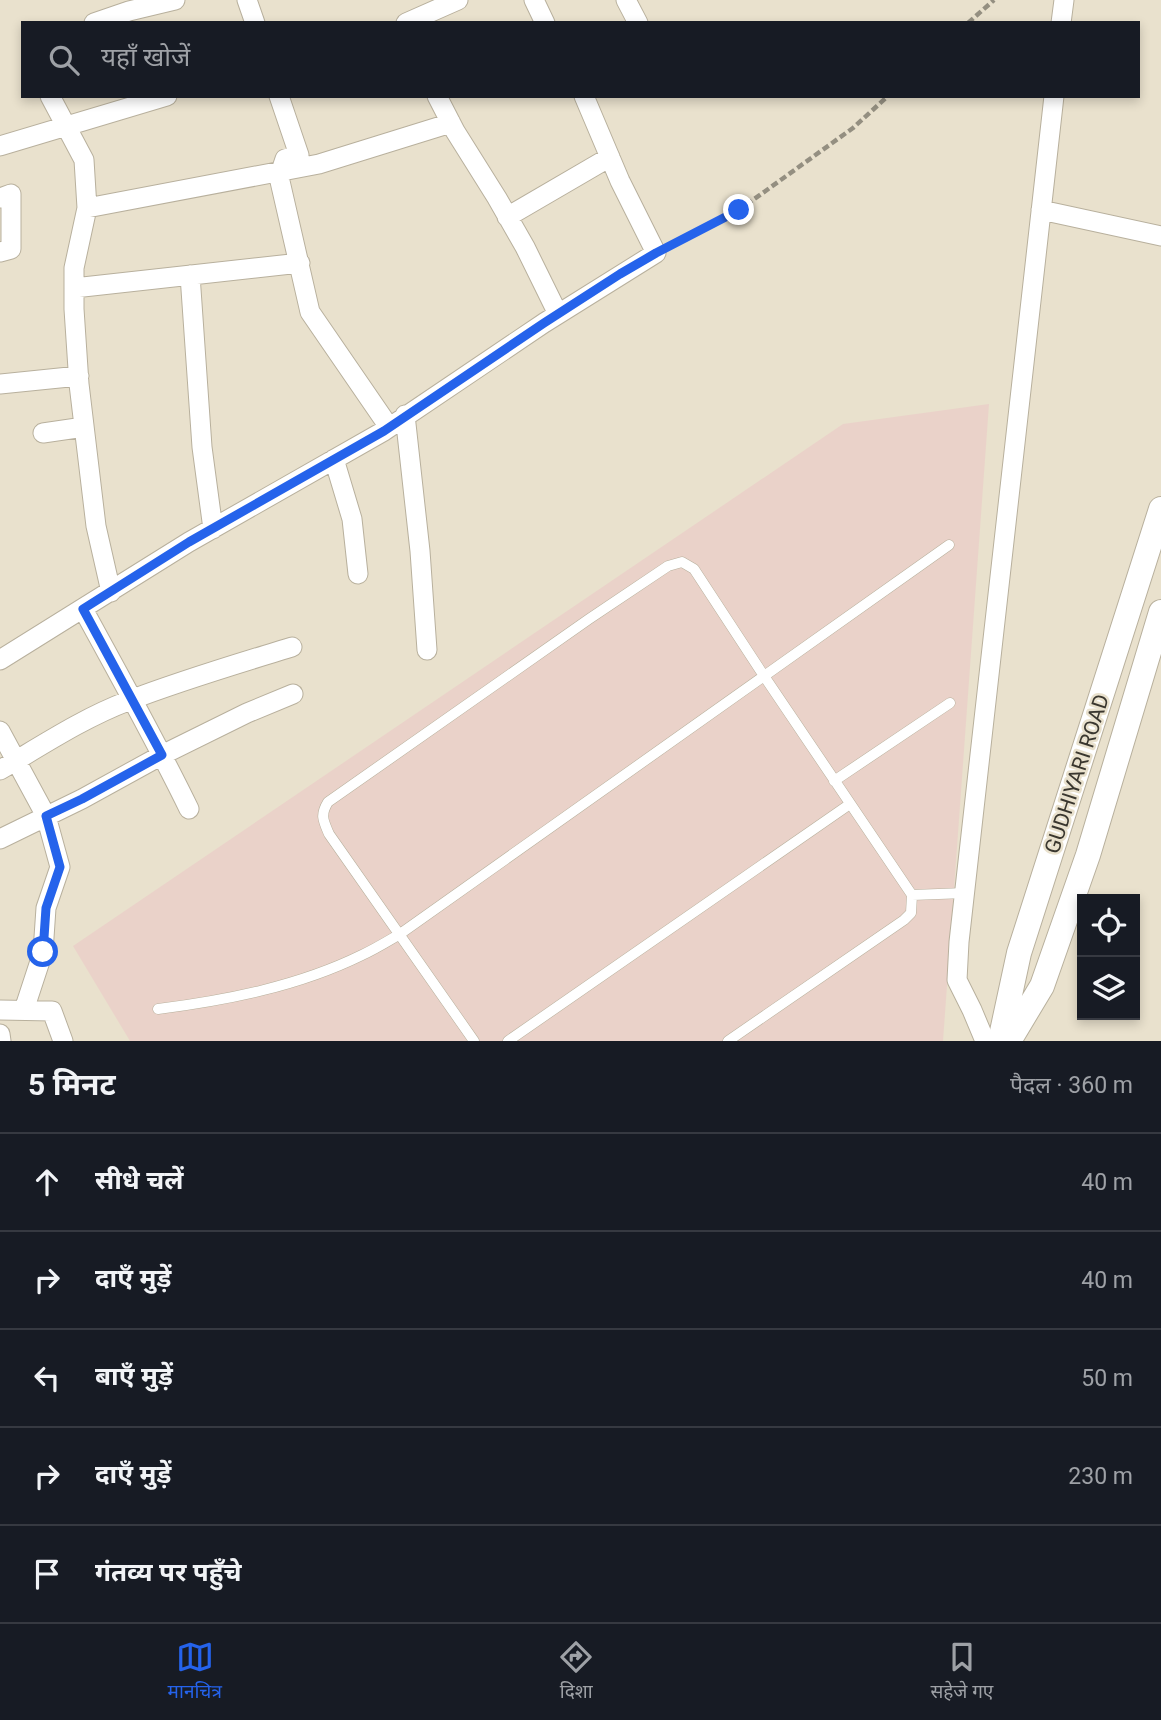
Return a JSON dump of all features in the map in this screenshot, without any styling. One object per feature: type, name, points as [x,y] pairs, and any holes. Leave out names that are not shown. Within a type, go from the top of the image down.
[{"type":"street","points":[[100,21],[175,0]]},
{"type":"street","points":[[247,0],[254,21]]},
{"type":"street","points":[[411,21],[458,0]]},
{"type":"street","points":[[534,0],[544,21]]},
{"type":"street","points":[[626,0],[637,21]]},
{"type":"street","points":[[1061,21],[1064,0]]},
{"type":"street","points":[[51,98],[84,160],[87,208],[74,268],[79,376],[96,526],[111,592]]},
{"type":"street","points":[[0,146],[160,98]]},
{"type":"street","points":[[280,98],[299,155],[285,159],[279,177],[310,312],[397,421],[420,551],[427,650]]},
{"type":"street","points":[[438,98],[508,217],[558,314]]},
{"type":"street","points":[[0,660],[213,529],[397,421],[558,314],[656,253],[620,181],[585,98]]},
{"type":"street","points":[[985,1041],[957,981],[1054,98]]},
{"type":"street","points":[[87,208],[319,164],[451,123]]},
{"type":"street","points":[[508,217],[610,157]]},
{"type":"street","points":[[0,198],[11,194],[11,249],[0,252]]},
{"type":"street","points":[[1041,211],[1161,236]]},
{"type":"street","points":[[74,288],[300,263]]},
{"type":"street","points":[[190,275],[202,447],[213,529]]},
{"type":"street","points":[[0,384],[79,376]]},
{"type":"street","points":[[43,433],[85,428]]},
{"type":"street","points":[[334,459],[352,519],[358,574]]},
{"type":"street","name":"GUDHIYARI ROAD","points":[[1000,1041],[1019,953],[1161,509]]},
{"type":"street","points":[[83,609],[189,808]]},
{"type":"street","name":"GUDHIYARI ROAD","points":[[1009,1041],[1042,986],[1087,855],[1161,612]]},
{"type":"street","points":[[8,765],[78,724],[133,699],[201,674],[292,647]]},
{"type":"street","points":[[0,839],[82,799],[162,755],[247,713],[293,694]]},
{"type":"street","points":[[0,731],[8,765],[46,816],[60,867],[46,908],[43,952],[24,1010]]},
{"type":"street","points":[[0,1010],[52,1011],[62,1041]]},
{"type":"street","points":[[0,1034],[1,1041]]},
{"type":"lane","points":[[158,1009],[198,1004],[296,981],[365,954],[400,933],[949,545]]},
{"type":"lane","points":[[474,1041],[329,834],[322,811],[328,802],[339,794],[600,611],[668,566],[682,562],[694,569],[912,895],[911,913],[904,920],[728,1041]]},
{"type":"lane","points":[[834,781],[950,702]]},
{"type":"lane","points":[[508,1041],[850,804]]},
{"type":"lane","points":[[912,895],[965,893]]},
{"type":"path","points":[[970,21],[994,0]]},
{"type":"path","points":[[656,253],[739,210],[853,128],[886,98]]},
{"type":"shaded area","points":[[989,404],[943,1041],[130,1041],[73,946],[843,424]]},
{"type":"route","points":[[43,952],[46,908],[60,867],[46,816],[162,755],[83,609],[189,542],[384,431],[620,274],[739,210]]}]
